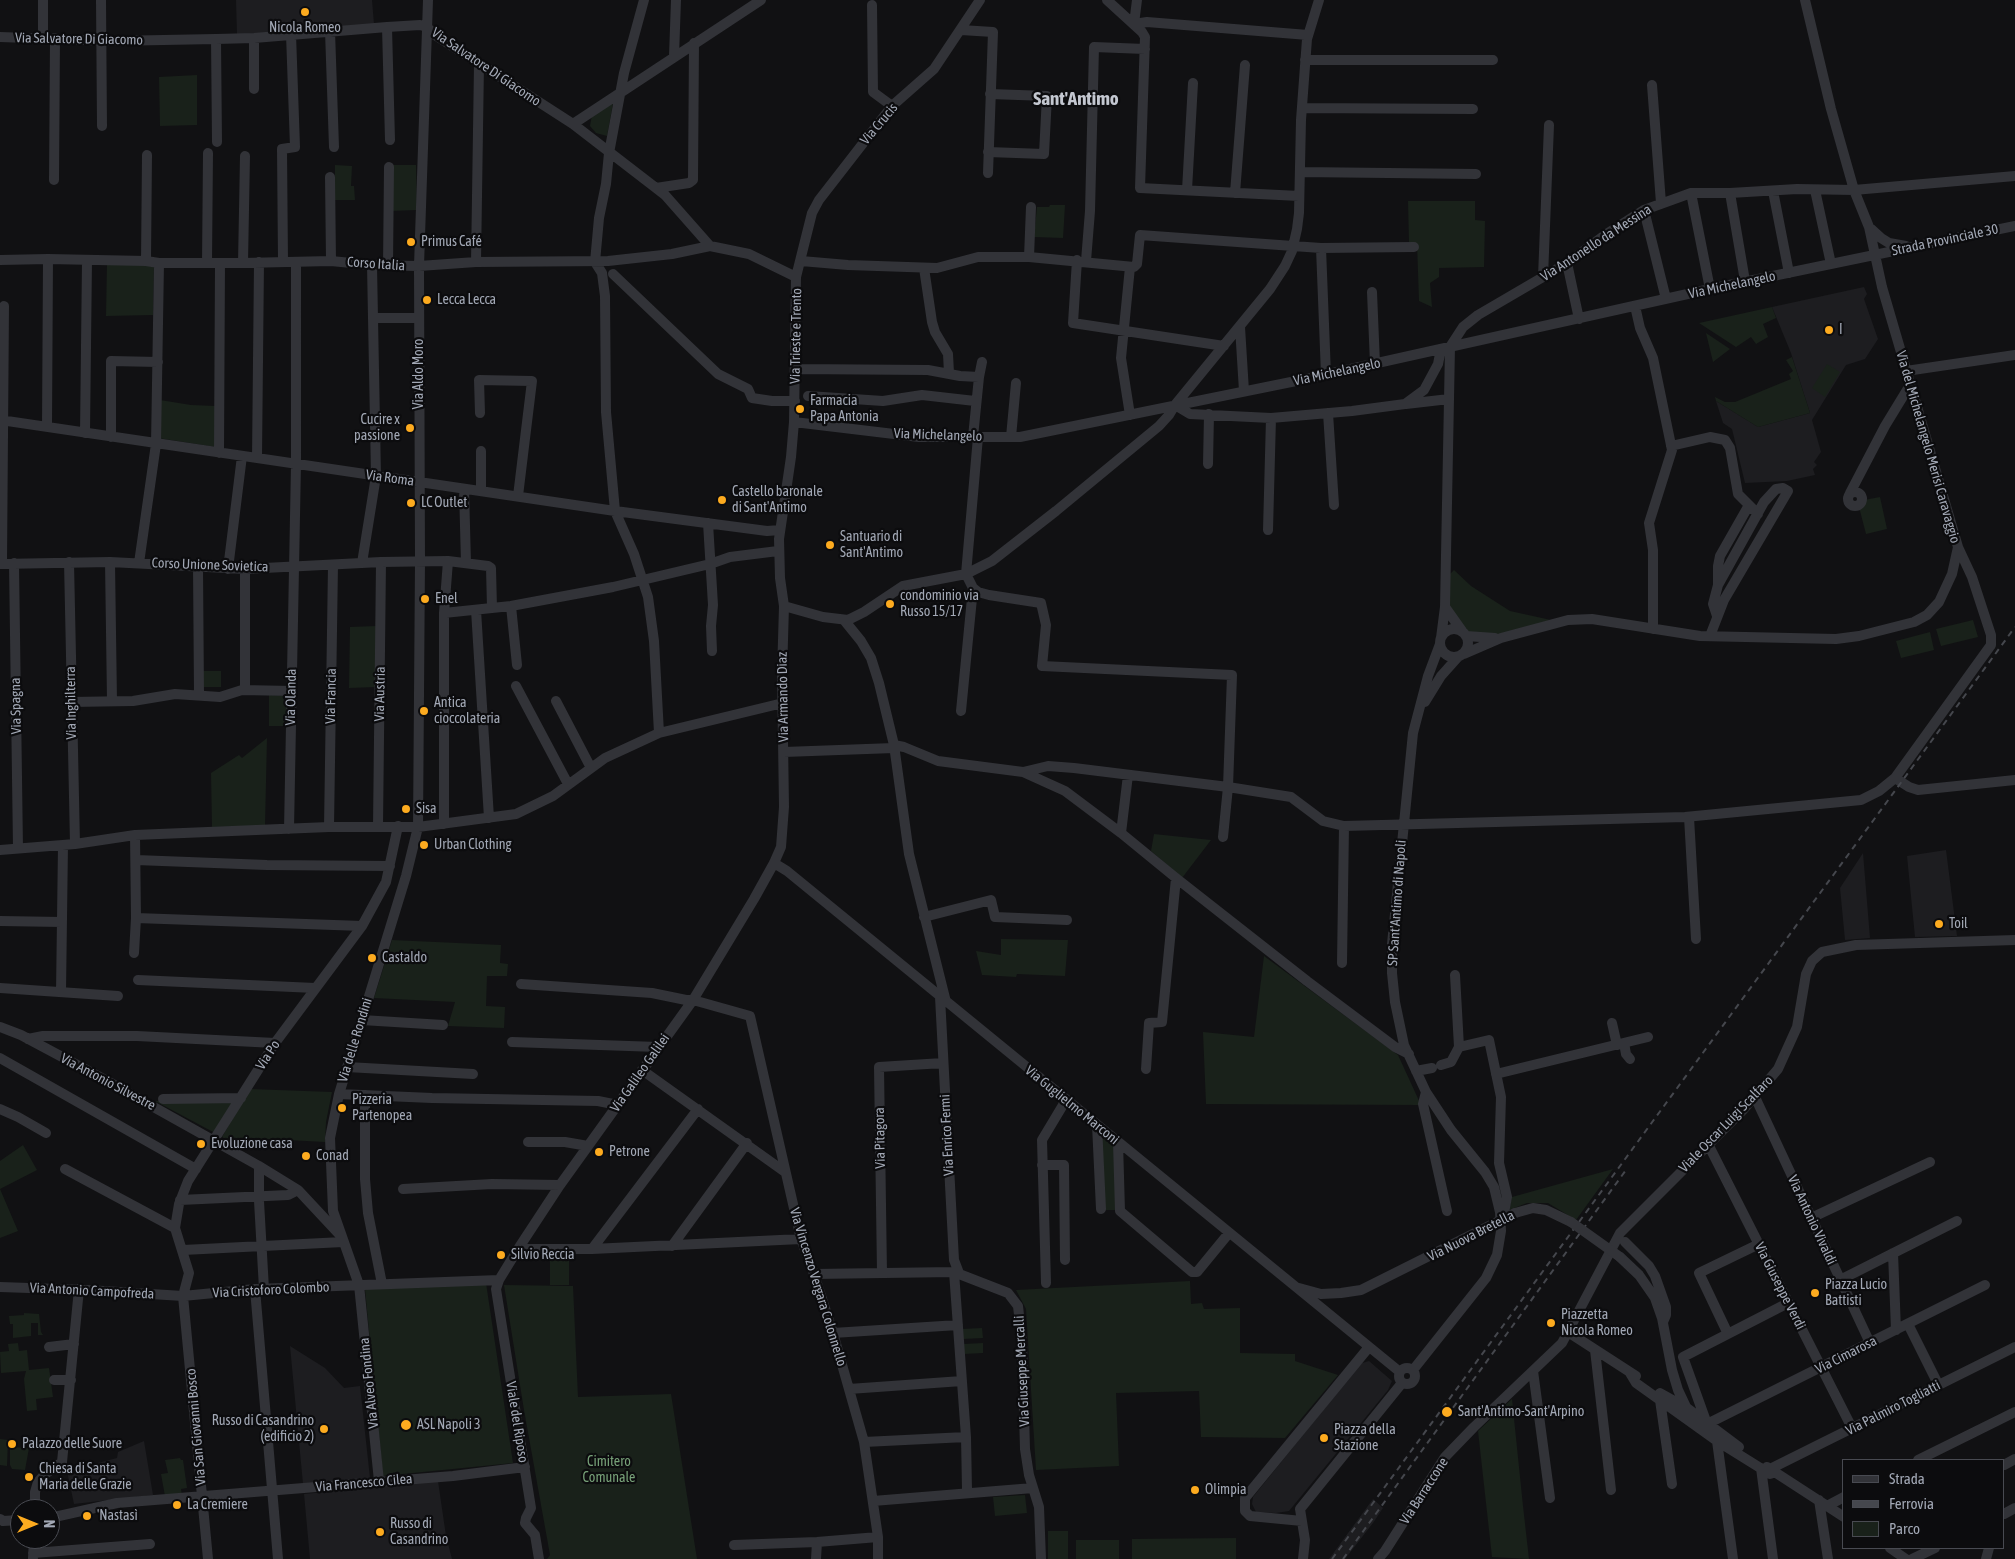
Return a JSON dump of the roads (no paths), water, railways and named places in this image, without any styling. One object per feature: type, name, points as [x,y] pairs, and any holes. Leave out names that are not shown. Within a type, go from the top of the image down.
[{"type":"street","points":[[43,38],[44,0]]},
{"type":"street","points":[[101,0],[102,126]]},
{"type":"street","name":"Via Aldo Moro","points":[[420,561],[419,266],[428,0]]},
{"type":"street","points":[[608,272],[602,273],[595,262],[599,218],[624,74],[644,0]]},
{"type":"street","points":[[674,56],[676,0]]},
{"type":"street","points":[[573,124],[760,0]]},
{"type":"street","name":"Via Crucis","points":[[801,261],[812,213],[818,200],[892,106],[934,69],[980,0]]},
{"type":"street","points":[[1108,0],[1145,37],[1140,188],[1299,196]]},
{"type":"street","points":[[1134,24],[1137,0]]},
{"type":"street","points":[[784,606],[848,620],[864,612],[903,586],[966,574],[992,561],[1071,499],[1159,426],[1169,415],[1175,405],[1240,328],[1286,266],[1298,229],[1305,60],[1308,35],[1319,0]]},
{"type":"street","name":"Via del Michelangelo Merisi Caravaggio","points":[[1461,655],[1501,638],[1568,620],[1592,619],[1710,636],[1800,635],[1836,639],[1859,636],[1914,622],[1927,615],[1939,602],[1952,574],[1958,547],[1906,371],[1874,255],[1869,227],[1854,190],[1831,109],[1805,0]]},
{"type":"street","points":[[872,5],[873,92],[892,106]]},
{"type":"street","points":[[1134,24],[1147,22],[1308,35]]},
{"type":"street","name":"Via Salvatore Di Giacomo","points":[[0,37],[100,40],[216,39],[254,38],[420,25],[427,27],[435,35],[573,124],[656,188],[710,246]]},
{"type":"street","points":[[387,27],[390,140]]},
{"type":"street","points":[[961,30],[994,32],[988,173]]},
{"type":"street","points":[[330,31],[334,147]]},
{"type":"street","points":[[283,261],[282,149],[295,147],[291,34]]},
{"type":"street","points":[[54,180],[55,38]]},
{"type":"street","points":[[254,38],[254,89]]},
{"type":"street","points":[[216,39],[217,142]]},
{"type":"street","points":[[656,188],[689,183],[693,180],[694,43]]},
{"type":"street","points":[[1145,49],[1094,47],[1090,212],[1072,323],[1224,346]]},
{"type":"street","points":[[1305,60],[1492,60]]},
{"type":"street","points":[[476,262],[479,64]]},
{"type":"street","points":[[1235,193],[1245,65]]},
{"type":"street","points":[[1187,190],[1193,83]]},
{"type":"street","points":[[1652,85],[1661,203]]},
{"type":"street","points":[[988,152],[1044,154],[1047,96],[990,94]]},
{"type":"street","points":[[1302,108],[1473,109]]},
{"type":"street","points":[[1543,277],[1549,125]]},
{"type":"street","points":[[207,262],[208,152]]},
{"type":"street","points":[[146,261],[147,155]]},
{"type":"street","points":[[243,263],[245,156]]},
{"type":"street","points":[[388,266],[389,167]]},
{"type":"street","points":[[1300,172],[1476,174]]},
{"type":"street","name":"Via Antonello da Messina","points":[[1405,404],[1424,390],[1445,348],[1463,327],[1478,315],[1568,263],[1605,235],[1644,210],[1661,203],[1691,193],[1854,190],[2015,176]]},
{"type":"street","points":[[330,177],[331,261]]},
{"type":"street","points":[[1815,190],[1831,264]]},
{"type":"street","points":[[1773,191],[1789,273]]},
{"type":"street","points":[[1691,193],[1710,289]]},
{"type":"street","points":[[1730,193],[1745,281]]},
{"type":"street","points":[[1030,257],[1031,207]]},
{"type":"street","points":[[1644,210],[1666,299]]},
{"type":"street","name":"Strada Provinciale 30","points":[[1874,255],[2015,226]]},
{"type":"street","points":[[1869,227],[1880,238],[1888,242],[1912,247]]},
{"type":"street","points":[[801,261],[924,268],[949,266],[978,257],[1030,257],[1130,267],[1137,264],[1140,235],[1322,248],[1414,247]]},
{"type":"street","points":[[710,246],[749,254],[796,277]]},
{"type":"street","name":"Corso Italia","points":[[0,260],[48,259],[146,261],[159,263],[331,261],[388,266],[476,262],[595,262],[608,272],[672,254],[700,250],[710,246]]},
{"type":"street","points":[[1322,248],[1326,375]]},
{"type":"street","name":"Via Michelangelo","points":[[794,422],[919,437],[1011,437],[1326,375],[1745,281],[1874,255]]},
{"type":"street","points":[[47,427],[48,259]]},
{"type":"street","points":[[85,433],[87,260]]},
{"type":"street","name":"Via Trieste e Trento","points":[[780,530],[791,457],[794,422],[796,277],[801,261]]},
{"type":"street","points":[[258,262],[258,458]]},
{"type":"street","name":"Via Olanda","points":[[288,828],[296,464],[296,262]]},
{"type":"street","points":[[139,563],[156,444],[159,263]]},
{"type":"street","points":[[219,453],[220,263]]},
{"type":"street","points":[[1568,263],[1579,319]]},
{"type":"street","points":[[362,563],[376,476],[372,265]]},
{"type":"street","points":[[1130,267],[1121,358],[1130,415]]},
{"type":"street","points":[[924,268],[932,322],[935,332],[948,354],[949,373]]},
{"type":"street","points":[[608,272],[718,374],[748,389],[752,398],[772,401],[795,401]]},
{"type":"street","points":[[608,272],[608,435],[615,511],[634,554],[648,597],[654,641],[659,733]]},
{"type":"street","points":[[1372,292],[1375,364]]},
{"type":"street","points":[[1,564],[4,306]]},
{"type":"street","points":[[1635,306],[1640,328],[1653,358],[1672,450],[1649,523],[1653,550],[1653,629]]},
{"type":"street","points":[[374,318],[419,318]]},
{"type":"street","points":[[1240,328],[1244,391]]},
{"type":"street","name":"SP Sant'Antimo di Napoli","points":[[1401,1377],[1406,1368],[1413,1370],[1486,1278],[1496,1255],[1497,1228],[1500,1212],[1494,1187],[1485,1172],[1451,1130],[1426,1092],[1404,1045],[1395,1002],[1392,973],[1392,944],[1413,733],[1440,641],[1445,607],[1449,399],[1445,348]]},
{"type":"street","points":[[1906,371],[2015,354]]},
{"type":"street","points":[[111,437],[111,360],[158,362]]},
{"type":"street","points":[[962,711],[973,588],[966,574],[975,437],[975,401],[982,362]]},
{"type":"street","points":[[795,369],[928,370],[960,376],[979,377]]},
{"type":"street","points":[[480,413],[479,380],[532,382],[518,496]]},
{"type":"street","points":[[1011,437],[1016,382]]},
{"type":"street","points":[[1850,493],[1885,426],[1910,385]]},
{"type":"street","points":[[808,396],[883,401],[922,395],[975,401]]},
{"type":"street","points":[[1175,405],[1190,414],[1271,418],[1449,399]]},
{"type":"street","points":[[1328,413],[1334,505]]},
{"type":"street","points":[[1208,464],[1209,414]]},
{"type":"street","points":[[1268,530],[1271,418]]},
{"type":"street","name":"Via Roma","points":[[2,420],[615,511],[767,531],[780,530]]},
{"type":"street","points":[[1671,446],[1710,437],[1725,440],[1730,448],[1738,494],[1758,514]]},
{"type":"street","points":[[481,451],[481,491]]},
{"type":"street","points":[[228,569],[242,456]]},
{"type":"street","points":[[464,488],[466,563]]},
{"type":"street","points":[[1710,636],[1724,600],[1788,491],[1783,488],[1776,489],[1767,498],[1718,585],[1713,604],[1717,616]]},
{"type":"street","points":[[1718,585],[1720,556],[1749,505]]},
{"type":"street","points":[[708,523],[713,605],[711,626],[712,651]]},
{"type":"street","name":"Via Armando Diaz","points":[[774,863],[781,847],[784,807],[784,606],[778,551],[780,530]]},
{"type":"street","points":[[1023,772],[1048,766],[1228,787],[1291,797],[1322,821],[1344,826],[1689,817],[1861,800],[1879,791],[1895,778],[1991,645],[1992,635],[1972,577],[1958,547]]},
{"type":"street","points":[[444,613],[511,606],[613,587],[710,564],[730,557],[778,551]]},
{"type":"street","name":"Via delle Rondini","points":[[359,1285],[333,1211],[330,1138],[339,1094],[406,876],[418,826],[420,561]]},
{"type":"street","points":[[444,824],[444,613],[448,561]]},
{"type":"street","name":"Corso Unione Sovietica","points":[[1,564],[110,562],[245,569],[381,562],[448,561],[491,568],[492,608]]},
{"type":"street","name":"Via Inghilterra","points":[[68,562],[75,844]]},
{"type":"street","points":[[110,562],[112,701]]},
{"type":"street","name":"Via Austria","points":[[378,826],[381,562]]},
{"type":"street","name":"Via Spagna","points":[[14,563],[18,848]]},
{"type":"street","name":"Via Francia","points":[[329,827],[333,565]]},
{"type":"street","points":[[198,567],[199,695]]},
{"type":"street","points":[[245,569],[245,690]]},
{"type":"street","points":[[973,588],[989,596],[1041,603],[1046,625],[1042,666],[1232,675],[1228,787],[1222,837]]},
{"type":"street","points":[[511,606],[517,665]]},
{"type":"street","points":[[1445,607],[1464,634],[1468,647],[1461,655],[1446,655],[1440,641],[1448,631],[1452,629],[1464,634]]},
{"type":"street","points":[[476,610],[489,818]]},
{"type":"street","name":"Via Enrico Fermi","points":[[844,620],[872,658],[894,747],[909,854],[943,1000],[943,1063],[966,1437],[967,1490]]},
{"type":"street","name":"Via del Michelangelo Merisi Caravaggio","points":[[1464,634],[1483,638],[1501,638]]},
{"type":"street","name":"SP Sant'Antimo di Napoli","points":[[1418,711],[1441,676],[1461,655]]},
{"type":"street","points":[[516,686],[568,784]]},
{"type":"street","points":[[71,702],[133,701],[175,694],[220,697],[245,690],[292,691]]},
{"type":"street","points":[[556,701],[591,768]]},
{"type":"street","points":[[0,850],[75,844],[135,835],[288,828],[418,826],[516,814],[538,804],[606,758],[659,733],[783,703]]},
{"type":"street","points":[[784,752],[904,747],[938,761],[1023,772],[1064,790],[1307,981],[1395,1047],[1409,1054]]},
{"type":"street","points":[[1121,833],[1128,775]]},
{"type":"street","points":[[1895,778],[1908,787],[1918,790],[2015,780]]},
{"type":"street","points":[[1689,817],[1696,939]]},
{"type":"street","name":"Via Po","points":[[183,1296],[189,1273],[175,1228],[180,1200],[188,1181],[275,1043],[362,926],[386,882],[398,826]]},
{"type":"street","points":[[1342,963],[1344,826]]},
{"type":"street","points":[[134,953],[136,918],[135,835]]},
{"type":"street","points":[[61,992],[63,845]]},
{"type":"street","points":[[136,860],[267,865],[390,866]]},
{"type":"street","name":"Via Galileo Galilei","points":[[494,1280],[518,1249],[560,1185],[693,1000],[774,863]]},
{"type":"street","name":"Via Guglielmo Marconi","points":[[774,863],[794,876],[943,1000],[1369,1347],[1401,1377]]},
{"type":"street","points":[[1146,1069],[1149,1023],[1162,1022],[1176,878]]},
{"type":"street","points":[[924,917],[991,900],[995,917],[1067,920]]},
{"type":"street","points":[[136,918],[362,926]]},
{"type":"street","points":[[0,921],[62,922]]},
{"type":"street","name":"Viale Oscar Luigi Scalfaro","points":[[1562,1343],[1620,1233],[1755,1097],[1778,1069],[1798,1027],[1806,974],[1812,961],[1822,952],[1856,945],[2015,940]]},
{"type":"street","points":[[1416,1071],[1451,1062],[1459,1047],[1455,976]]},
{"type":"street","points":[[138,980],[315,988]]},
{"type":"street","points":[[522,984],[624,990],[693,1000]]},
{"type":"street","points":[[0,988],[118,996]]},
{"type":"street","name":"Via Vincenzo Vergara Colonnello","points":[[693,1000],[750,1016],[800,1239],[814,1274],[833,1333],[864,1442],[878,1537],[878,1559]]},
{"type":"street","points":[[362,1020],[442,1025]]},
{"type":"street","points":[[1612,1023],[1620,1044],[1630,1059]]},
{"type":"street","name":"Via Antonio Silvestre","points":[[0,1027],[28,1039],[214,1140],[298,1190],[342,1239]]},
{"type":"street","points":[[28,1039],[44,1036],[137,1036],[275,1043]]},
{"type":"street","points":[[1496,1074],[1648,1037]]},
{"type":"street","points":[[1459,1047],[1490,1040],[1501,1097],[1499,1163],[1507,1197],[1497,1228]]},
{"type":"street","points":[[512,1042],[658,1047]]},
{"type":"street","points":[[0,1058],[196,1169]]},
{"type":"street","name":"Via Pitagora","points":[[882,1273],[878,1067],[943,1063]]},
{"type":"street","points":[[347,1067],[473,1074]]},
{"type":"street","points":[[642,1070],[747,1143],[785,1172]]},
{"type":"street","points":[[1426,1092],[1423,1104],[1447,1211]]},
{"type":"street","points":[[339,1094],[598,1101],[618,1104]]},
{"type":"street","points":[[365,1095],[364,1179],[368,1213],[382,1284]]},
{"type":"street","name":"Via Antonio Vivaldi","points":[[1755,1097],[1870,1343]]},
{"type":"street","points":[[163,1099],[241,1098]]},
{"type":"street","points":[[1046,1283],[1042,1140],[1066,1100]]},
{"type":"street","points":[[0,1109],[18,1116],[46,1132]]},
{"type":"street","points":[[592,1250],[698,1109]]},
{"type":"street","points":[[1097,1126],[1101,1209]]},
{"type":"street","points":[[528,1142],[565,1142],[588,1146]]},
{"type":"street","points":[[1118,1142],[1120,1211],[1192,1272],[1197,1272],[1229,1233]]},
{"type":"street","points":[[672,1246],[747,1143]]},
{"type":"street","name":"Via Giuseppe Verdi","points":[[1708,1144],[1852,1428]]},
{"type":"street","points":[[1811,1218],[1930,1162]]},
{"type":"street","points":[[1042,1166],[1064,1165],[1065,1260]]},
{"type":"street","points":[[259,1166],[261,1246],[259,1289],[278,1559]]},
{"type":"street","points":[[65,1169],[175,1228]]},
{"type":"street","points":[[403,1189],[492,1184],[560,1185]]},
{"type":"street","points":[[180,1200],[288,1195],[298,1190]]},
{"type":"street","name":"Via Nuova Bretella","points":[[1296,1288],[1321,1294],[1341,1294],[1361,1290],[1497,1228],[1515,1213],[1533,1208],[1546,1210],[1571,1222],[1620,1257],[1640,1275],[1648,1286],[1662,1322],[1672,1370],[1686,1408]]},
{"type":"street","points":[[1840,1280],[1957,1221]]},
{"type":"street","points":[[183,1250],[342,1239]]},
{"type":"street","points":[[518,1249],[592,1250],[800,1239]]},
{"type":"street","points":[[1625,1242],[1649,1266],[1658,1283],[1666,1307],[1666,1315],[1662,1322]]},
{"type":"street","points":[[1728,1334],[1699,1273],[1759,1244]]},
{"type":"street","points":[[1893,1254],[1896,1330]]},
{"type":"street","name":"Via Giuseppe Mercalli","points":[[814,1274],[956,1272],[1008,1293],[1018,1306],[1022,1342],[1026,1448],[1033,1488],[1039,1507],[1041,1559]]},
{"type":"street","name":"Via Cristoforo Colombo","points":[[183,1296],[259,1289],[494,1280]]},
{"type":"street","name":"Viale del Riposo","points":[[494,1280],[525,1507],[519,1524],[531,1540],[532,1559]]},
{"type":"street","name":"Via Alveo Fondina","points":[[359,1285],[379,1482]]},
{"type":"street","name":"Via Cimarosa","points":[[1707,1424],[1985,1285]]},
{"type":"street","name":"Via Antonio Campofreda","points":[[0,1287],[78,1289],[183,1296]]},
{"type":"street","points":[[35,1499],[38,1482],[44,1475],[62,1462],[78,1289]]},
{"type":"street","name":"Via San Giovanni Bosco","points":[[183,1296],[208,1559]]},
{"type":"street","points":[[1707,1424],[1683,1357],[1788,1303]]},
{"type":"street","points":[[1908,1324],[1938,1384]]},
{"type":"street","points":[[833,1333],[958,1325]]},
{"type":"street","points":[[1568,1332],[1686,1408],[1766,1468],[1773,1559]]},
{"type":"street","name":"Via Barraccone","points":[[1378,1559],[1445,1457],[1562,1343]]},
{"type":"street","points":[[49,1347],[74,1344]]},
{"type":"street","points":[[1302,1521],[1250,1516],[1245,1511],[1245,1498],[1369,1347]]},
{"type":"street","name":"Via Palmiro Togliatti","points":[[1766,1468],[1852,1428],[2015,1347]]},
{"type":"street","points":[[1595,1350],[1611,1490]]},
{"type":"street","points":[[1533,1371],[1550,1498]]},
{"type":"street","points":[[1630,1373],[1636,1383],[1718,1441],[1766,1468],[1842,1516]]},
{"type":"street","points":[[1303,1559],[1306,1540],[1300,1508],[1401,1377]]},
{"type":"street","points":[[54,1380],[71,1380]]},
{"type":"street","points":[[849,1389],[962,1380]]},
{"type":"street","points":[[1660,1400],[1672,1484]]},
{"type":"street","points":[[1920,1459],[2015,1412]]},
{"type":"street","points":[[864,1442],[966,1437]]},
{"type":"street","points":[[1718,1441],[1733,1559]]},
{"type":"street","name":"Viale del Riposo","points":[[521,1468],[531,1508],[525,1523],[535,1536],[539,1559]]},
{"type":"street","name":"Via Francesco Cilea","points":[[60,1516],[117,1503],[453,1476],[521,1468]]},
{"type":"street","points":[[873,1501],[1033,1488]]},
{"type":"street","points":[[1823,1503],[1842,1498]]},
{"type":"street","points":[[1823,1503],[1828,1559]]},
{"type":"street","points":[[734,1545],[817,1542],[878,1537]]},
{"type":"street","points":[[816,1559],[817,1542]]},
{"type":"street","points":[[33,1556],[150,1544]]},
{"type":"street","points":[[1912,1559],[1933,1549]]},
{"type":"street","points":[[1894,1553],[1906,1559]]},
{"type":"railway","points":[[1332,1559],[2015,627]]},
{"type":"railway","points":[[1343,1559],[1626,1170]]},
{"type":"place","name":"Nicola Romeo","points":[[305,12]]},
{"type":"place","name":"Primus Café","points":[[411,242]]},
{"type":"place","name":"Lecca Lecca","points":[[427,300]]},
{"type":"place","name":"I","points":[[1829,330]]},
{"type":"place","name":"Farmacia Papa Antonia","points":[[800,409]]},
{"type":"place","name":"Cucire x passione","points":[[410,428]]},
{"type":"place","name":"Castello baronale di Sant'Antimo","points":[[722,500]]},
{"type":"place","name":"LC Outlet","points":[[411,503]]},
{"type":"place","name":"Santuario di Sant'Antimo","points":[[830,545]]},
{"type":"place","name":"Enel","points":[[425,599]]},
{"type":"place","name":"condominio via Russo 15/17","points":[[890,604]]},
{"type":"place","name":"Antica cioccolateria","points":[[424,711]]},
{"type":"place","name":"Sisa","points":[[406,809]]},
{"type":"place","name":"Urban Clothing","points":[[424,845]]},
{"type":"place","name":"Toil","points":[[1939,924]]},
{"type":"place","name":"Castaldo","points":[[372,958]]},
{"type":"place","name":"Pizzeria Partenopea","points":[[342,1108]]},
{"type":"place","name":"Evoluzione casa","points":[[201,1144]]},
{"type":"place","name":"Petrone","points":[[599,1152]]},
{"type":"place","name":"Conad","points":[[306,1156]]},
{"type":"place","name":"Silvio Reccia","points":[[501,1255]]},
{"type":"place","name":"Piazza Lucio Battisti","points":[[1815,1293]]},
{"type":"place","name":"Piazzetta Nicola Romeo","points":[[1551,1323]]},
{"type":"place","name":"Sant'Antimo-Sant'Arpino","points":[[1447,1412]]},
{"type":"place","name":"ASL Napoli 3","points":[[406,1425]]},
{"type":"place","name":"Russo di Casandrino (edificio 2)","points":[[324,1429]]},
{"type":"place","name":"Piazza della Stazione","points":[[1324,1438]]},
{"type":"place","name":"Palazzo delle Suore","points":[[12,1444]]},
{"type":"place","name":"Chiesa di Santa Maria delle Grazie","points":[[29,1477]]},
{"type":"place","name":"Olimpia","points":[[1195,1490]]},
{"type":"place","name":"La Cremiere","points":[[177,1505]]},
{"type":"place","name":"'Nastasì","points":[[87,1516]]},
{"type":"place","name":"Russo di Casandrino","points":[[380,1532]]},
{"type":"district","name":"Sant'Antimo","points":[[1076,99]]},
{"type":"park label","name":"Cimitero Comunale","points":[[609,1470]]}]
